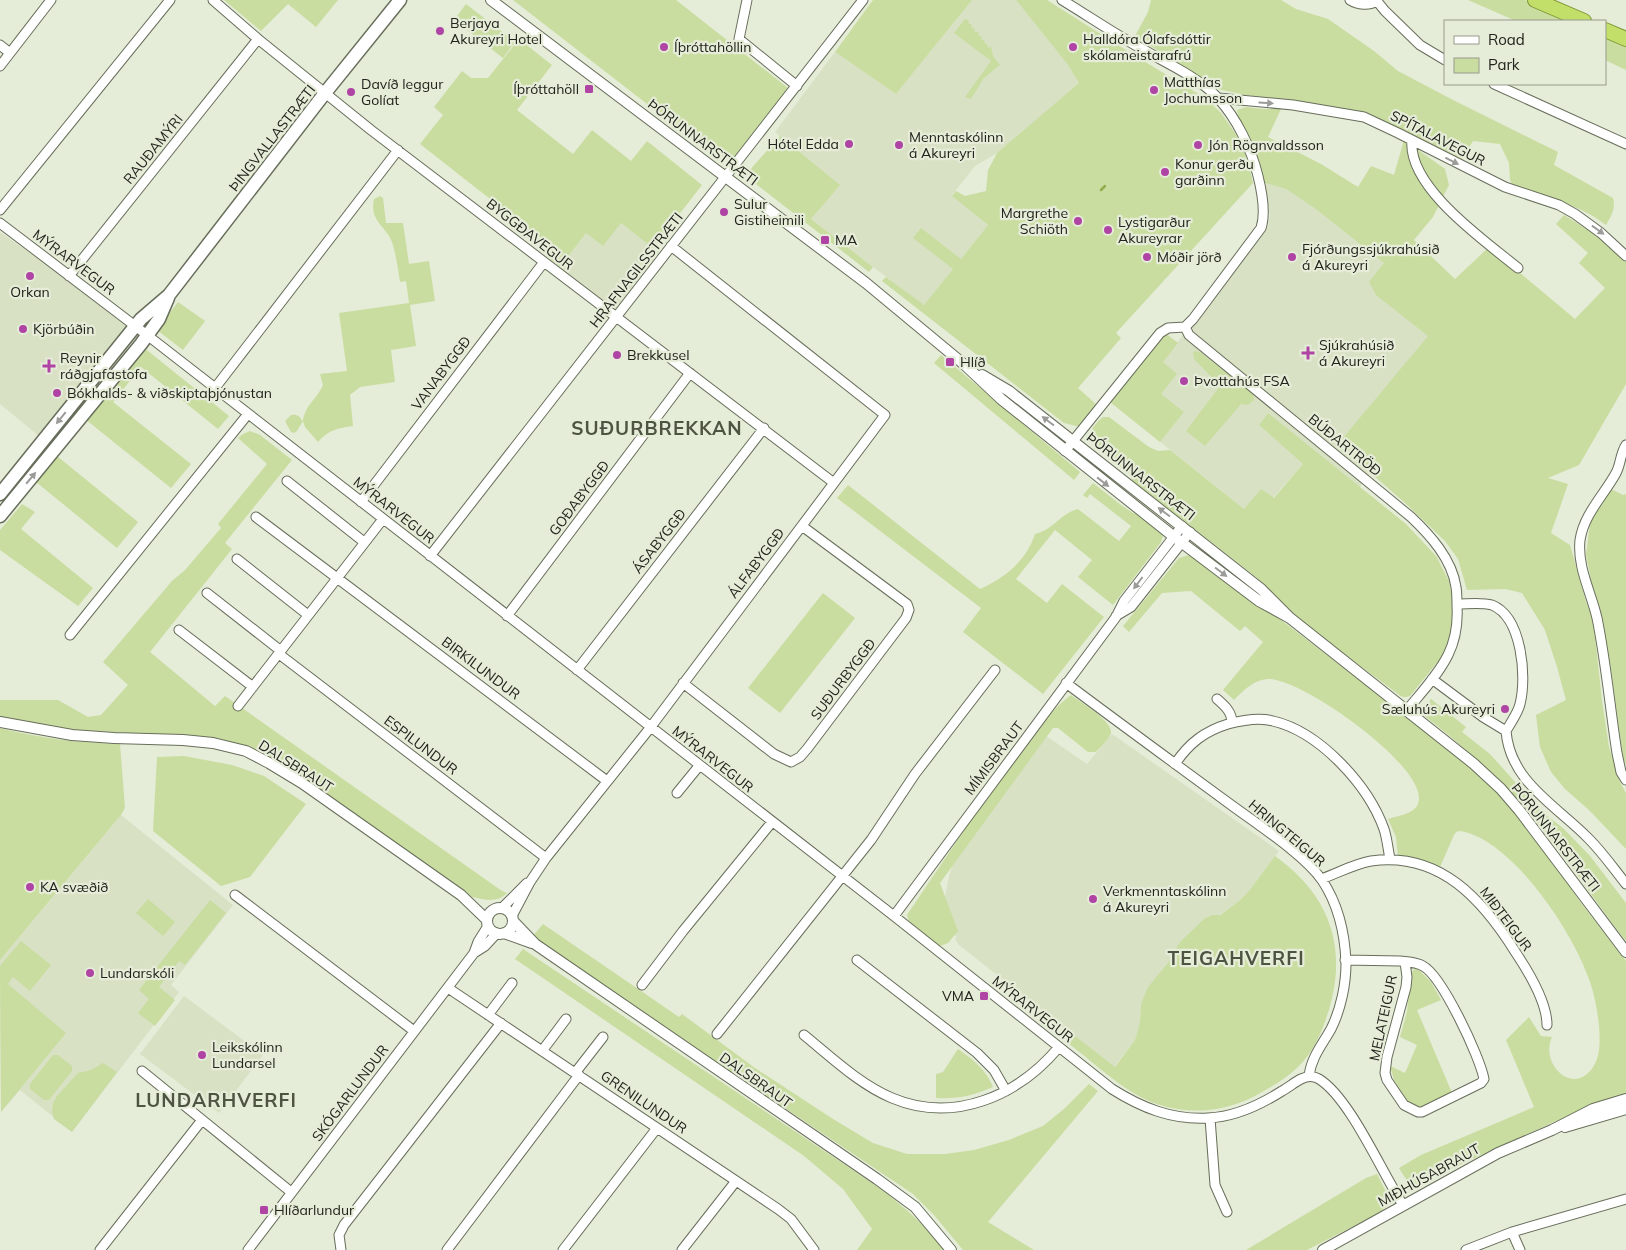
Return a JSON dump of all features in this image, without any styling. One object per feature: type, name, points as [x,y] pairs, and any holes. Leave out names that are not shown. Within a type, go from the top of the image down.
[{"type":"highway","points":[[1535,0],[1582,20]]},
{"type":"highway","points":[[1606,30],[1626,40]]},
{"type":"main road","name":"ÞINGVALLASTRÆTI","points":[[0,494],[141,319],[169,295],[325,93],[400,0]]},
{"type":"main road","name":"ÞINGVALLASTRÆTI","points":[[0,516],[74,428],[148,335],[159,319],[169,295]]},
{"type":"street","points":[[0,66],[51,0]]},
{"type":"street","points":[[0,210],[170,0]]},
{"type":"street","name":"BYGGÐAVEGUR","points":[[213,0],[258,39],[398,150],[834,483]]},
{"type":"street","name":"ÞÓRUNNARSTRÆTI","points":[[491,0],[866,283],[966,366],[1001,399],[1177,540],[1259,601],[1290,618]]},
{"type":"street","points":[[747,0],[739,39],[797,86]]},
{"type":"street","name":"HRAFNAGILSSTRÆTI","points":[[430,556],[863,0]]},
{"type":"street","points":[[1062,0],[1165,61],[1206,87],[1218,98],[1233,118],[1248,147],[1260,186],[1264,217],[1261,228],[1193,319],[1185,327],[1168,328],[1160,333],[1065,451]]},
{"type":"street","points":[[1350,0],[1363,4],[1373,4],[1377,1],[1420,45],[1444,59]]},
{"type":"street","name":"RAUÐAMÝRI","points":[[69,276],[258,39]]},
{"type":"street","points":[[0,45],[10,53]]},
{"type":"street","points":[[1496,85],[1626,144]]},
{"type":"street","name":"SPÍTALAVEGUR","points":[[1218,98],[1293,105],[1364,118],[1505,187],[1545,199],[1567,209],[1610,239],[1626,256]]},
{"type":"street","points":[[1412,140],[1411,150],[1415,165],[1438,198],[1452,214],[1518,268]]},
{"type":"street","points":[[215,388],[398,150]]},
{"type":"street","name":"MÝRARVEGUR","points":[[0,223],[148,335],[650,728],[894,916],[1112,1089],[1147,1109],[1166,1114],[1210,1118],[1253,1107],[1282,1092],[1302,1078],[1309,1076]]},
{"type":"street","name":"ÁLFABYGGÐ","points":[[650,728],[885,415],[671,246]]},
{"type":"street","name":"VANABYGGÐ","points":[[361,502],[544,262]]},
{"type":"street","name":"BÚÐARTRÖÐ","points":[[1185,327],[1188,335],[1423,528],[1447,560],[1456,586],[1458,616],[1455,638],[1448,655],[1432,679],[1407,710]]},
{"type":"street","name":"ÞÓRUNNARSTRÆTI","points":[[966,366],[1009,391],[1074,441],[1261,588],[1290,618],[1468,759],[1501,789],[1520,810],[1626,952]]},
{"type":"street","name":"GOÐABYGGÐ","points":[[507,616],[690,373]]},
{"type":"street","points":[[70,635],[248,414]]},
{"type":"street","name":"ÁSABYGGÐ","points":[[577,670],[764,428]]},
{"type":"street","points":[[1626,445],[1616,473],[1587,519],[1582,532],[1580,547],[1582,568],[1598,624],[1617,753],[1621,772],[1626,780]]},
{"type":"street","points":[[286,481],[364,542]]},
{"type":"street","name":"BIRKILUNDUR","points":[[256,516],[608,781]]},
{"type":"street","points":[[238,706],[383,519]]},
{"type":"street","name":"SUÐURBYGGÐ","points":[[684,683],[774,754],[794,762],[807,749],[900,626],[908,614],[907,604],[802,526]]},
{"type":"street","name":"MÍMISBRAUT","points":[[894,916],[1116,616],[1131,607],[1186,529]]},
{"type":"street","points":[[237,559],[308,615]]},
{"type":"street","name":"ESPILUNDUR","points":[[207,593],[280,653],[546,858]]},
{"type":"street","points":[[1457,604],[1492,606],[1499,610],[1510,622],[1519,640],[1522,660],[1520,707],[1506,731],[1512,756],[1532,789],[1589,839],[1626,884]]},
{"type":"street","points":[[179,630],[253,687]]},
{"type":"street","points":[[717,1034],[882,824],[915,774],[995,670]]},
{"type":"street","points":[[1432,679],[1483,717],[1506,731]]},
{"type":"street","name":"HRINGTEIGUR","points":[[1066,683],[1270,834],[1304,861],[1321,879],[1336,909],[1342,927],[1345,978],[1341,1001],[1332,1027],[1312,1062],[1309,1076]]},
{"type":"street","points":[[1217,699],[1230,712],[1232,723]]},
{"type":"street","points":[[1175,764],[1184,750],[1195,740],[1208,732],[1232,723],[1256,719],[1272,720],[1289,726],[1304,733],[1320,745],[1348,771],[1363,790],[1384,831],[1390,859]]},
{"type":"street","name":"DALSBRAUT","points":[[0,722],[72,735],[183,740],[213,743],[246,751],[302,783],[461,895],[478,903],[500,908]]},
{"type":"street","points":[[530,882],[500,908],[489,913],[487,923],[501,933],[510,928],[512,918],[530,882],[546,858],[650,728]]},
{"type":"street","points":[[677,794],[699,766]]},
{"type":"street","points":[[642,985],[683,931],[772,822]]},
{"type":"street","name":"MIÐTEIGUR","points":[[1321,879],[1357,865],[1390,859],[1414,863],[1446,875],[1460,884],[1483,906],[1524,965],[1544,1007],[1547,1025]]},
{"type":"street","points":[[235,895],[414,1031]]},
{"type":"street","name":"DALSBRAUT","points":[[461,895],[487,923]]},
{"type":"street","points":[[500,908],[508,910],[512,918]]},
{"type":"street","name":"DALSBRAUT","points":[[512,918],[535,944],[915,1207],[951,1250]]},
{"type":"street","name":"SKÓGARLUNDUR","points":[[248,1250],[474,953],[487,923]]},
{"type":"street","name":"DALSBRAUT","points":[[501,933],[535,944]]},
{"type":"street","name":"SKÓGARLUNDUR","points":[[474,953],[501,933]]},
{"type":"street","points":[[857,960],[976,1053],[994,1070],[1006,1091]]},
{"type":"street","name":"MELATEIGUR","points":[[1345,960],[1405,962],[1423,966],[1431,972],[1454,1007],[1484,1079],[1482,1083],[1422,1112],[1404,1106],[1387,1080],[1385,1073],[1387,1057],[1406,987],[1405,962]]},
{"type":"street","points":[[488,1014],[512,983]]},
{"type":"street","name":"GRENILUNDUR","points":[[448,988],[791,1219],[812,1249]]},
{"type":"street","points":[[542,1051],[566,1019]]},
{"type":"street","points":[[341,1250],[339,1235],[344,1226],[501,1023]]},
{"type":"street","points":[[804,1036],[862,1080],[891,1097],[921,1106],[937,1108],[968,1106],[1006,1091],[1036,1072],[1059,1047]]},
{"type":"street","points":[[447,1250],[577,1074],[602,1037]]},
{"type":"street","points":[[142,1071],[291,1192]]},
{"type":"street","points":[[1309,1076],[1318,1078],[1343,1104],[1403,1205]]},
{"type":"street","name":"MIÐHÚSABRAUT","points":[[1323,1250],[1498,1153],[1552,1130],[1594,1109],[1626,1099]]},
{"type":"street","name":"MIÐHÚSABRAUT","points":[[1552,1130],[1626,1110]]},
{"type":"street","points":[[1210,1118],[1215,1185],[1226,1212]]},
{"type":"street","points":[[100,1250],[202,1120]]},
{"type":"street","points":[[563,1250],[657,1128]]},
{"type":"street","points":[[682,1250],[736,1181]]},
{"type":"street","points":[[1466,1250],[1512,1232],[1626,1199]]},
{"type":"street","points":[[1512,1232],[1520,1250]]},
{"type":"shaded area","name":"Menntaskólinn á Akureyri","points":[[972,0],[1016,0],[1080,83],[997,153],[975,166],[952,195],[988,225],[924,306],[811,219],[839,185],[775,132],[835,52],[896,94]]},
{"type":"shaded area","name":"Sjúkrahúsið á Akureyri","points":[[1265,183],[1286,189],[1317,210],[1384,263],[1429,336],[1403,501],[1370,473],[1359,488],[1268,413],[1259,425],[1303,464],[1273,498],[1244,509],[1123,412],[1268,226],[1270,215]]},
{"type":"shaded area","points":[[621,223],[659,252],[615,310],[560,267],[586,233]]},
{"type":"shaded area","points":[[0,232],[141,331],[50,445],[0,404]]},
{"type":"shaded area","name":"Verkmenntaskólinn á Akureyri","points":[[1112,734],[1279,851],[1249,891],[1239,901],[1180,942],[1173,957],[1141,1004],[1140,1022],[1135,1040],[1114,1067],[959,945],[955,939],[957,937],[954,935],[946,912],[945,897],[955,857],[1046,736],[1087,764]]},
{"type":"shaded area","name":"Lundarskóli","points":[[121,815],[233,905],[171,985],[179,992],[72,1132],[20,1090],[1,1112],[0,960]]},
{"type":"shaded area","name":"Leikskólinn Lundarsel","points":[[184,996],[263,1055],[219,1113],[140,1054]]},
{"type":"green space","points":[[224,0],[338,0],[316,27],[288,4],[261,31]]},
{"type":"green space","points":[[513,0],[676,0],[788,88],[734,159],[718,159]]},
{"type":"green space","points":[[873,0],[972,0],[896,94],[835,52]]},
{"type":"green space","name":"Lystigarður Akureyrar","points":[[1016,0],[1047,0],[1205,98],[1221,113],[1240,140],[1248,161],[1253,183],[1116,333],[1121,338],[1078,388],[1098,406],[1080,427],[1064,423],[882,281],[886,277],[924,305],[953,269],[913,238],[921,228],[961,259],[988,225],[952,196],[956,191],[965,196],[986,191],[988,170],[997,153],[1079,83],[1068,65]]},
{"type":"green space","points":[[1151,0],[1281,0],[1296,9],[1328,19],[1374,51],[1398,71],[1558,152],[1554,165],[1613,198],[1614,206],[1611,215],[1606,225],[1574,206],[1512,185],[1509,163],[1500,144],[1473,141],[1460,162],[1366,114],[1218,89],[1135,36],[1148,12]]},
{"type":"green space","points":[[1468,0],[1525,0],[1571,20],[1514,20]]},
{"type":"green space","points":[[466,4],[515,42],[503,58],[454,20]]},
{"type":"green space","points":[[965,19],[968,20],[975,32],[978,32],[988,48],[991,47],[993,56],[1000,65],[983,79],[971,99],[965,97],[991,61],[954,33]]},
{"type":"green space","points":[[1606,36],[1626,45],[1626,70],[1606,60]]},
{"type":"green space","points":[[519,39],[552,65],[517,110],[573,154],[592,130],[631,161],[647,141],[702,185],[653,248],[621,223],[603,246],[586,233],[560,267],[546,256],[553,248],[420,144],[443,115],[434,107],[462,71],[471,78],[488,78]]},
{"type":"green space","points":[[1246,107],[1281,109],[1268,137],[1321,164],[1358,187],[1371,166],[1394,175],[1404,140],[1445,169],[1449,185],[1433,217],[1414,240],[1455,279],[1489,247],[1575,319],[1605,288],[1579,263],[1588,253],[1556,224],[1564,215],[1601,238],[1626,260],[1626,384],[1579,465],[1548,478],[1568,484],[1551,533],[1570,545],[1586,602],[1593,618],[1609,747],[1620,782],[1626,793],[1626,849],[1589,810],[1565,789],[1551,772],[1540,747],[1536,715],[1566,700],[1545,630],[1522,593],[1505,589],[1467,590],[1458,559],[1445,541],[1338,444],[1428,336],[1376,295],[1369,282],[1384,263],[1317,210],[1286,189],[1265,183],[1254,147],[1241,123],[1237,110]]},
{"type":"green space","points":[[780,136],[840,185],[811,219],[873,267],[869,272],[749,177],[749,171]]},
{"type":"green space","points":[[380,196],[383,198],[386,223],[403,223],[409,264],[429,261],[435,301],[410,305],[416,346],[391,350],[395,382],[360,387],[350,395],[353,426],[334,430],[318,442],[305,427],[303,421],[294,433],[291,432],[285,421],[291,415],[298,416],[303,420],[304,414],[323,385],[320,374],[347,371],[339,313],[409,303],[406,281],[400,282],[392,242],[374,213],[374,199]]},
{"type":"green space","points":[[178,302],[205,321],[183,350],[157,330]]},
{"type":"green space","points":[[1165,333],[1178,343],[1163,362],[1177,374],[1161,394],[1184,412],[1160,442],[1110,402]]},
{"type":"green space","points":[[143,347],[229,416],[218,429],[141,367],[113,402],[191,464],[171,488],[85,419]]},
{"type":"green space","points":[[1195,351],[1200,352],[1253,394],[1254,400],[1248,405],[1241,404],[1205,446],[1186,431],[1220,386],[1194,359],[1193,353]]},
{"type":"green space","points":[[941,355],[1080,472],[1074,480],[934,363]]},
{"type":"green space","points":[[1268,413],[1406,524],[1436,556],[1449,581],[1454,606],[1452,632],[1444,654],[1410,696],[1403,697],[1399,695],[1304,624],[1256,577],[1131,480],[1133,477],[1100,450],[1090,439],[1092,429],[1096,424],[1103,417],[1109,417],[1149,447],[1158,451],[1170,450],[1244,509],[1261,489],[1274,498],[1303,464],[1259,425]]},
{"type":"green space","points":[[250,431],[260,435],[292,460],[225,543],[232,549],[150,652],[215,706],[225,696],[507,893],[503,896],[491,900],[472,897],[311,783],[249,747],[223,740],[66,729],[0,717],[0,700],[58,700],[88,717],[101,715],[128,685],[103,662],[172,581],[185,570],[221,528],[218,524],[267,464],[238,438]]},
{"type":"green space","points":[[57,456],[138,522],[117,548],[36,482]]},
{"type":"green space","points":[[1093,483],[1121,505],[1133,513],[1143,516],[1164,533],[1161,542],[1113,605],[1078,577],[1092,560],[1055,530],[1016,579],[1047,603],[1062,584],[1104,617],[1043,694],[963,632],[981,608],[837,498],[848,485],[980,589],[1014,567],[1026,552],[1035,534],[1047,529],[1072,511],[1078,509],[1119,541],[1131,526],[1090,494],[1087,498],[1083,495]]},
{"type":"green space","points":[[1609,488],[1623,495],[1626,494],[1626,765],[1623,758],[1610,663],[1586,555],[1590,523]]},
{"type":"green space","points":[[22,504],[35,512],[21,529],[93,588],[78,606],[0,550],[0,530]]},
{"type":"green space","points":[[1189,555],[1201,561],[1289,626],[1472,767],[1495,789],[1526,824],[1581,903],[1626,961],[1626,1097],[1567,1116],[1411,1187],[1399,1168],[1421,1155],[1534,1107],[1506,1040],[1529,1017],[1541,1036],[1552,1037],[1549,1047],[1550,1056],[1559,1072],[1566,1077],[1574,1079],[1583,1077],[1591,1070],[1597,1060],[1600,1038],[1596,1006],[1589,980],[1579,955],[1553,911],[1536,888],[1499,850],[1479,838],[1460,831],[1454,835],[1440,867],[1420,860],[1398,857],[1396,837],[1388,819],[1405,814],[1416,807],[1418,804],[1417,788],[1405,769],[1360,728],[1333,708],[1284,682],[1268,679],[1258,681],[1249,686],[1234,700],[1223,690],[1263,642],[1245,626],[1240,631],[1191,591],[1162,593],[1129,632],[1123,626],[1179,558]]},
{"type":"green space","points":[[823,593],[855,618],[780,713],[748,688]]},
{"type":"green space","points":[[1071,695],[1107,723],[1110,728],[1110,736],[1096,752],[1088,752],[1058,728],[1053,728],[940,883],[958,931],[948,943],[940,946],[910,924],[907,915],[1022,747],[1051,713]]},
{"type":"green space","points":[[1431,699],[1466,727],[1462,732],[1490,754],[1540,810],[1564,829],[1590,856],[1626,903],[1626,941],[1558,848],[1511,793],[1459,744],[1422,714]]},
{"type":"green space","name":"KA svæðið","points":[[0,728],[59,739],[120,744],[125,808],[0,960]]},
{"type":"green space","points":[[184,756],[232,765],[264,776],[306,804],[250,877],[221,886],[153,831],[157,757]]},
{"type":"green space","points":[[1275,856],[1310,889],[1322,907],[1330,926],[1335,947],[1336,969],[1327,1016],[1315,1044],[1297,1068],[1270,1087],[1241,1102],[1218,1109],[1182,1110],[1157,1104],[1134,1093],[1069,1044],[1075,1036],[1115,1067],[1135,1040],[1140,1022],[1141,1004],[1148,987],[1168,963],[1180,942],[1204,919],[1212,915],[1220,915],[1239,901],[1249,891]]},
{"type":"green space","points":[[148,899],[175,922],[163,936],[136,913]]},
{"type":"green space","points":[[210,900],[226,913],[185,965],[179,961],[159,987],[175,1000],[155,1026],[138,1013],[149,999],[139,990]]},
{"type":"green space","points":[[543,924],[679,1017],[682,1014],[755,1068],[833,1119],[873,1143],[907,1154],[945,1154],[974,1150],[1009,1140],[1043,1126],[1065,1108],[1089,1084],[1098,1091],[988,1222],[1034,1250],[963,1250],[934,1215],[913,1194],[531,938]]},
{"type":"green space","points":[[21,941],[51,965],[30,991],[13,977],[8,984],[66,1033],[1,1112],[0,966]]},
{"type":"green space","points":[[523,949],[881,1189],[915,1218],[945,1250],[857,1250],[872,1229],[843,1189],[804,1156],[515,959]]},
{"type":"green space","points":[[1416,967],[1431,982],[1441,1000],[1417,1010],[1452,1093],[1419,1109],[1408,1102],[1394,1080],[1390,1066],[1405,1073],[1417,1045],[1400,1037],[1407,1012],[1411,973]]},
{"type":"green space","points":[[958,1049],[983,1070],[993,1087],[965,1096],[936,1098],[936,1074],[943,1072]]},
{"type":"green space","points":[[53,1055],[58,1055],[72,1066],[72,1071],[49,1100],[44,1100],[30,1089],[30,1084]]},
{"type":"green space","points":[[103,1063],[117,1072],[72,1132],[54,1119],[52,1112],[53,1103],[78,1073],[91,1070]]},
{"type":"green space","points":[[1377,1174],[1388,1196],[1388,1205],[1379,1213],[1307,1250],[1246,1250],[1366,1178]]},
{"type":"waterway","points":[[1101,190],[1105,186]]},
{"type":"place","name":"Berjaya Akureyri Hotel","points":[[440,31]]},
{"type":"place","name":"Íþróttahöllin","points":[[664,47]]},
{"type":"place","name":"Halldóra Ólafsdóttir skólameistarafrú","points":[[1073,47]]},
{"type":"place","name":"Íþróttahöll","points":[[589,89]]},
{"type":"place","name":"Matthías Jochumsson","points":[[1154,90]]},
{"type":"place","name":"Davíð leggur Golíat","points":[[351,92]]},
{"type":"place","name":"Hótel Edda","points":[[849,144]]},
{"type":"place","name":"Menntaskólinn á Akureyri","points":[[899,145]]},
{"type":"place","name":"Jón Rögnvaldsson","points":[[1198,145]]},
{"type":"place","name":"Konur gerðu garðinn","points":[[1165,172]]},
{"type":"place","name":"Sulur Gistiheimili","points":[[724,212]]},
{"type":"place","name":"Margrethe Schiöth","points":[[1078,221]]},
{"type":"place","name":"Lystigarður Akureyrar","points":[[1108,230]]},
{"type":"place","name":"MA","points":[[825,240]]},
{"type":"place","name":"Móðir jörð","points":[[1147,257]]},
{"type":"place","name":"Fjórðungssjúkrahúsið á Akureyri","points":[[1292,257]]},
{"type":"place","name":"Orkan","points":[[30,276]]},
{"type":"place","name":"Kjörbúðin","points":[[23,329]]},
{"type":"place","name":"Sjúkrahúsið á Akureyri","points":[[1308,353]]},
{"type":"place","name":"Brekkusel","points":[[617,355]]},
{"type":"place","name":"Hlíð","points":[[950,362]]},
{"type":"place","name":"Reynir ráðgjafastofa","points":[[49,366]]},
{"type":"place","name":"Þvottahús FSA","points":[[1184,381]]},
{"type":"place","name":"Bókhalds- & viðskiptaþjónustan","points":[[57,393]]},
{"type":"place","name":"Sæluhús Akureyri","points":[[1505,709]]},
{"type":"place","name":"KA svæðið","points":[[30,887]]},
{"type":"place","name":"Verkmenntaskólinn á Akureyri","points":[[1093,899]]},
{"type":"place","name":"Lundarskóli","points":[[90,973]]},
{"type":"place","name":"VMA","points":[[984,996]]},
{"type":"place","name":"Leikskólinn Lundarsel","points":[[202,1055]]},
{"type":"place","name":"Hlíðarlundur","points":[[264,1210]]},
{"type":"district","name":"SUÐURBREKKAN","points":[[657,428]]},
{"type":"district","name":"TEIGAHVERFI","points":[[1236,958]]},
{"type":"district","name":"LUNDARHVERFI","points":[[216,1100]]}]
